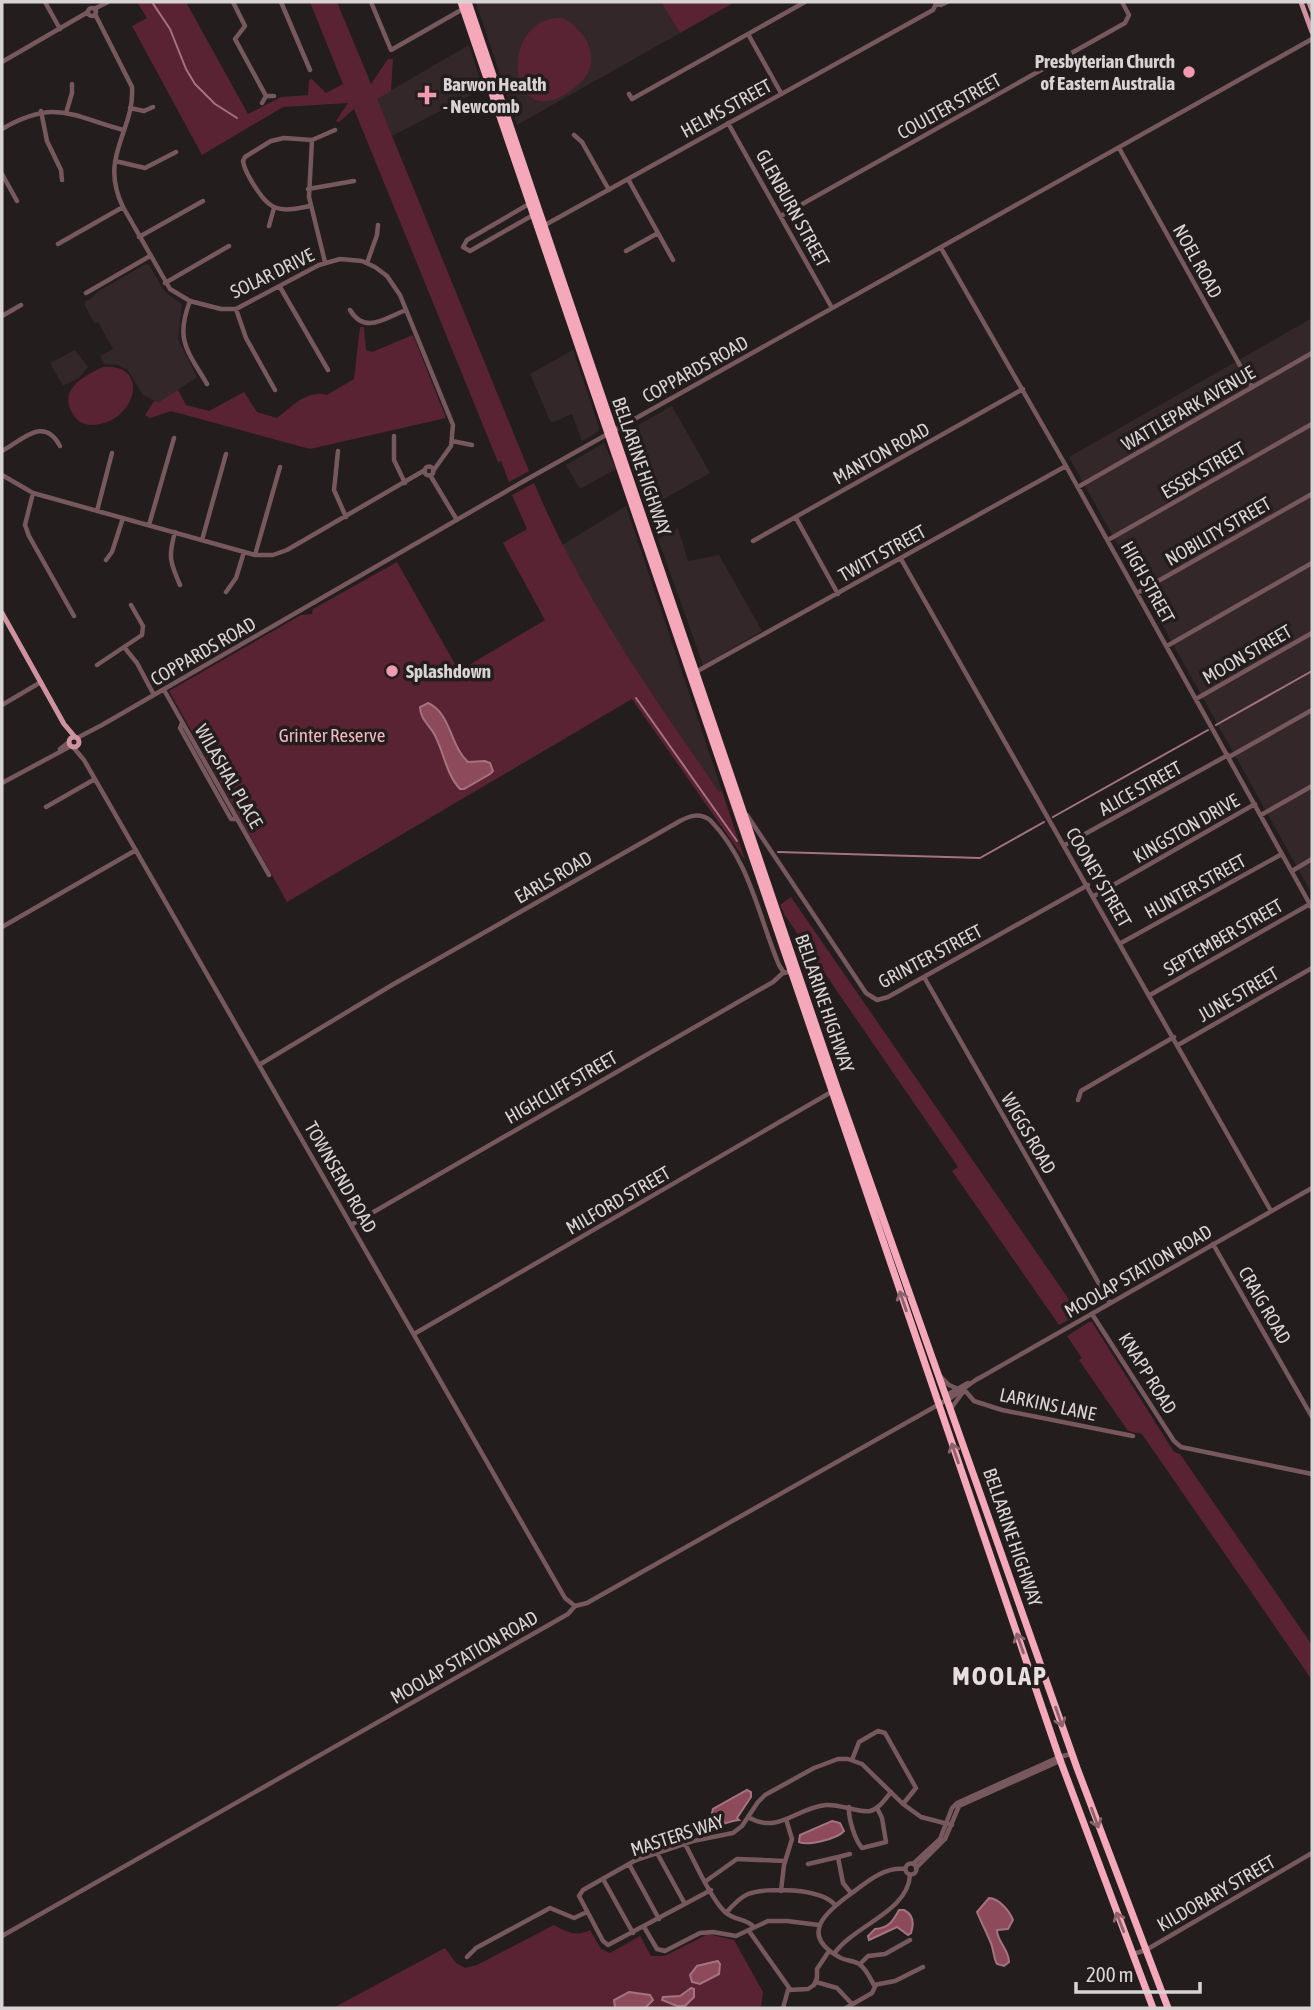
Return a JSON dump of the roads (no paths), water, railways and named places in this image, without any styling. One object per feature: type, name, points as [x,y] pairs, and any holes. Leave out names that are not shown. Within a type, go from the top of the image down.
[{"type":"highway","name":"BELLARINE HIGHWAY","points":[[464,4],[529,204],[541,227]]},
{"type":"highway","name":"BELLARINE HIGHWAY","points":[[464,4],[742,807],[790,971]]},
{"type":"highway","name":"BELLARINE HIGHWAY","points":[[695,675],[790,971],[947,1397],[1072,1754],[1168,2008]]},
{"type":"highway","points":[[742,828],[752,838]]},
{"type":"highway","name":"BELLARINE HIGHWAY","points":[[834,1090],[1059,1759],[1153,2008]]},
{"type":"main road","points":[[1301,2],[1312,32]]},
{"type":"main road","points":[[1309,2],[1312,10]]},
{"type":"main road","name":"TOWNSEND ROAD","points":[[2,613],[74,742]]},
{"type":"street","points":[[45,2],[60,29]]},
{"type":"street","points":[[2,62],[92,13],[107,2]]},
{"type":"street","points":[[233,2],[245,26],[235,39],[266,96]]},
{"type":"street","points":[[281,2],[310,70]]},
{"type":"street","points":[[371,2],[391,50],[456,15],[464,4]]},
{"type":"street","points":[[631,99],[805,2]]},
{"type":"street","name":"HELMS STREET","points":[[541,227],[927,12],[936,2],[942,5],[947,2]]},
{"type":"street","name":"COULTER STREET","points":[[781,216],[1125,23],[1129,18],[1122,2]]},
{"type":"street","name":"SOLAR DRIVE","points":[[92,13],[131,82],[133,93],[115,161],[115,183],[123,207],[173,292],[190,301],[221,309],[236,309],[325,262],[349,259],[367,263]]},
{"type":"street","points":[[748,34],[781,93]]},
{"type":"street","name":"COPPARDS ROAD","points":[[2,783],[457,520],[1312,39]]},
{"type":"street","points":[[66,113],[72,84]]},
{"type":"street","points":[[266,96],[274,96]]},
{"type":"street","points":[[262,103],[266,96]]},
{"type":"street","points":[[130,108],[144,111],[153,107]]},
{"type":"street","points":[[41,111],[47,141],[61,170],[62,180]]},
{"type":"street","points":[[2,129],[25,116],[41,111],[66,113],[123,131]]},
{"type":"street","name":"GLENBURN STREET","points":[[728,123],[832,308]]},
{"type":"street","points":[[310,206],[287,211],[275,208],[261,196],[244,168],[244,159],[267,143],[278,139],[312,140],[335,130]]},
{"type":"street","points":[[574,135],[582,143],[609,190]]},
{"type":"street","points":[[312,140],[308,188],[325,262]]},
{"type":"street","name":"NOEL ROAD","points":[[1119,148],[1252,387]]},
{"type":"street","points":[[115,161],[145,168],[176,152]]},
{"type":"street","points":[[2,174],[17,201]]},
{"type":"street","points":[[628,179],[673,260]]},
{"type":"street","points":[[308,188],[354,181]]},
{"type":"street","points":[[139,237],[202,201]]},
{"type":"street","points":[[529,204],[467,240],[463,247],[470,251],[533,215]]},
{"type":"street","points":[[58,244],[123,207]]},
{"type":"street","points":[[269,226],[275,208]]},
{"type":"street","points":[[2,475],[33,493],[255,555],[273,555],[287,550],[414,478],[430,472],[449,451],[452,440],[451,419],[392,282],[382,271],[367,263],[378,225]]},
{"type":"street","points":[[626,251],[658,233]]},
{"type":"street","points":[[166,283],[229,246]]},
{"type":"street","name":"HIGH STREET","points":[[942,247],[1311,906]]},
{"type":"street","points":[[86,293],[150,256]]},
{"type":"street","points":[[279,287],[327,370]]},
{"type":"street","points":[[190,301],[183,324],[184,341],[206,384]]},
{"type":"street","points":[[2,316],[22,305]]},
{"type":"street","points":[[236,309],[246,338],[275,390]]},
{"type":"street","points":[[350,310],[360,322],[367,324],[406,310]]},
{"type":"street","name":"WATTLEPARK AVENUE","points":[[1078,487],[1312,353]]},
{"type":"street","name":"MANTON ROAD","points":[[752,541],[1023,389]]},
{"type":"street","name":"ESSEX STREET","points":[[1108,540],[1312,424]]},
{"type":"street","points":[[2,452],[40,430],[51,433],[60,446]]},
{"type":"street","points":[[394,436],[394,460],[405,483]]},
{"type":"street","points":[[149,525],[174,438]]},
{"type":"street","points":[[452,440],[472,445]]},
{"type":"street","points":[[338,451],[334,490],[346,517]]},
{"type":"street","points":[[97,511],[113,453]]},
{"type":"street","points":[[202,540],[226,454]]},
{"type":"street","name":"TWITT STREET","points":[[695,675],[1066,466]]},
{"type":"street","points":[[255,555],[280,467]]},
{"type":"street","points":[[430,472],[457,520]]},
{"type":"street","points":[[33,493],[25,525],[74,617]]},
{"type":"street","name":"NOBILITY STREET","points":[[1138,593],[1312,494]]},
{"type":"street","points":[[106,560],[112,552],[123,518]]},
{"type":"street","points":[[796,518],[838,594]]},
{"type":"street","points":[[175,533],[170,559],[180,585]]},
{"type":"street","points":[[226,592],[236,578],[244,552]]},
{"type":"street","name":"COONEY STREET","points":[[901,559],[1088,884],[1271,1211]]},
{"type":"street","points":[[1167,646],[1312,563]]},
{"type":"street","points":[[97,665],[144,632],[131,605]]},
{"type":"street","name":"MOON STREET","points":[[1196,699],[1312,633]]},
{"type":"street","points":[[124,647],[137,663],[154,695]]},
{"type":"street","points":[[2,705],[41,682]]},
{"type":"street","name":"WILASHAL PLACE","points":[[164,690],[269,876]]},
{"type":"street","name":"ALICE STREET","points":[[1065,845],[1312,710]]},
{"type":"street","name":"TOWNSEND ROAD","points":[[74,742],[565,1598],[575,1606]]},
{"type":"street","points":[[46,807],[95,779]]},
{"type":"street","points":[[1261,815],[1312,786]]},
{"type":"street","name":"KINGSTON DRIVE","points":[[1094,896],[1255,804]]},
{"type":"street","name":"GRINTER STREET","points":[[742,807],[870,997],[877,1000],[884,999],[1088,884]]},
{"type":"street","name":"EARLS ROAD","points":[[259,1065],[428,965],[693,815],[710,820],[741,865],[751,883],[774,953],[790,971]]},
{"type":"street","name":"GRINTER STREET","points":[[752,838],[768,846]]},
{"type":"street","points":[[2,927],[136,850]]},
{"type":"street","name":"HUNTER STREET","points":[[1121,943],[1282,854]]},
{"type":"street","points":[[1292,871],[1312,859]]},
{"type":"street","name":"SEPTEMBER STREET","points":[[1150,995],[1311,906]]},
{"type":"street","name":"JUNE STREET","points":[[1178,1045],[1312,968]]},
{"type":"street","name":"HIGHCLIFF STREET","points":[[351,1225],[790,971]]},
{"type":"street","name":"WIGGS ROAD","points":[[924,977],[1110,1303]]},
{"type":"street","points":[[1078,1100],[1081,1091],[1174,1037]]},
{"type":"street","name":"MILFORD STREET","points":[[414,1334],[834,1090]]},
{"type":"street","name":"MOOLAP STATION ROAD","points":[[2,1936],[568,1614],[575,1606],[587,1603],[1312,1188]]},
{"type":"street","name":"CRAIG ROAD","points":[[1213,1244],[1312,1417]]},
{"type":"street","name":"KNAPP ROAD","points":[[1092,1314],[1174,1441],[1181,1447],[1312,1474]]},
{"type":"street","name":"LARKINS LANE","points":[[938,1374],[949,1385],[963,1388],[976,1402],[1008,1412],[1133,1436]]},
{"type":"street","points":[[951,1409],[963,1388]]},
{"type":"street","points":[[903,1804],[916,1787],[886,1733],[878,1731],[859,1742],[852,1760],[867,1768],[903,1804],[921,1817],[950,1825]]},
{"type":"street","points":[[914,1866],[941,1841],[959,1806],[1072,1754]]},
{"type":"street","name":"MASTERS WAY","points":[[587,1912],[579,1894],[629,1864],[685,1844],[733,1833],[742,1826],[761,1798],[831,1761],[852,1760]]},
{"type":"street","points":[[748,1817],[769,1825],[815,1807],[835,1805],[867,1811],[877,1808],[891,1793]]},
{"type":"street","points":[[849,1807],[849,1816],[862,1848],[886,1842],[882,1818],[877,1808]]},
{"type":"street","points":[[781,1891],[785,1861],[792,1839],[786,1819]]},
{"type":"street","points":[[685,1844],[726,1913],[748,1921],[790,1989]]},
{"type":"street","points":[[657,1853],[685,1905]]},
{"type":"street","name":"KILDORARY STREET","points":[[1132,1955],[1146,1950],[1312,1853]]},
{"type":"street","points":[[809,1865],[850,1854]]},
{"type":"street","points":[[838,1857],[843,1882],[851,1893]]},
{"type":"street","points":[[706,1881],[737,1859],[785,1861]]},
{"type":"street","points":[[629,1864],[659,1919]]},
{"type":"street","points":[[905,1869],[908,1864],[914,1866]]},
{"type":"street","points":[[910,1875],[915,1873],[914,1866]]},
{"type":"street","points":[[790,1989],[808,1989],[816,1982],[817,1969],[832,1952],[901,1899],[909,1887],[910,1875],[905,1869],[895,1868],[882,1872],[824,1914],[819,1925],[820,1939],[832,1952],[860,1964],[874,1984],[872,1993],[846,2008]]},
{"type":"street","points":[[603,1879],[633,1933]]},
{"type":"street","points":[[467,1958],[476,1948],[547,1909],[555,1908],[574,1918],[587,1912],[608,1945],[711,1890]]},
{"type":"street","points":[[726,1913],[748,1894],[781,1891],[822,1896],[835,1905]]},
{"type":"street","points":[[644,1927],[657,1949],[665,1951],[704,1933],[732,1937],[771,1921],[819,1925]]},
{"type":"street","points":[[860,1964],[868,1956],[885,1954],[910,1940]]},
{"type":"street","points":[[874,1984],[900,1979],[923,1966]]},
{"type":"street","points":[[816,1982],[840,1990],[852,2005]]},
{"type":"street","points":[[783,2008],[790,1989]]},
{"type":"waterway","points":[[152,2],[170,29],[195,84],[215,104],[237,118]]},
{"type":"waterway","points":[[1216,725],[1312,671]]},
{"type":"waterway","points":[[636,698],[737,841]]},
{"type":"waterway","points":[[1053,817],[1208,730]]},
{"type":"waterway","points":[[778,852],[980,858],[1044,822]]},
{"type":"place","name":"Presbyterian Church of Eastern Australia","points":[[1189,72]]},
{"type":"place","name":"Barwon Health - Newcomb","points":[[427,95]]},
{"type":"place","name":"Splashdown","points":[[392,671]]},
{"type":"district","name":"MOOLAP","points":[[1000,1676]]},
{"type":"park label","name":"Grinter Reserve","points":[[332,735]]}]
